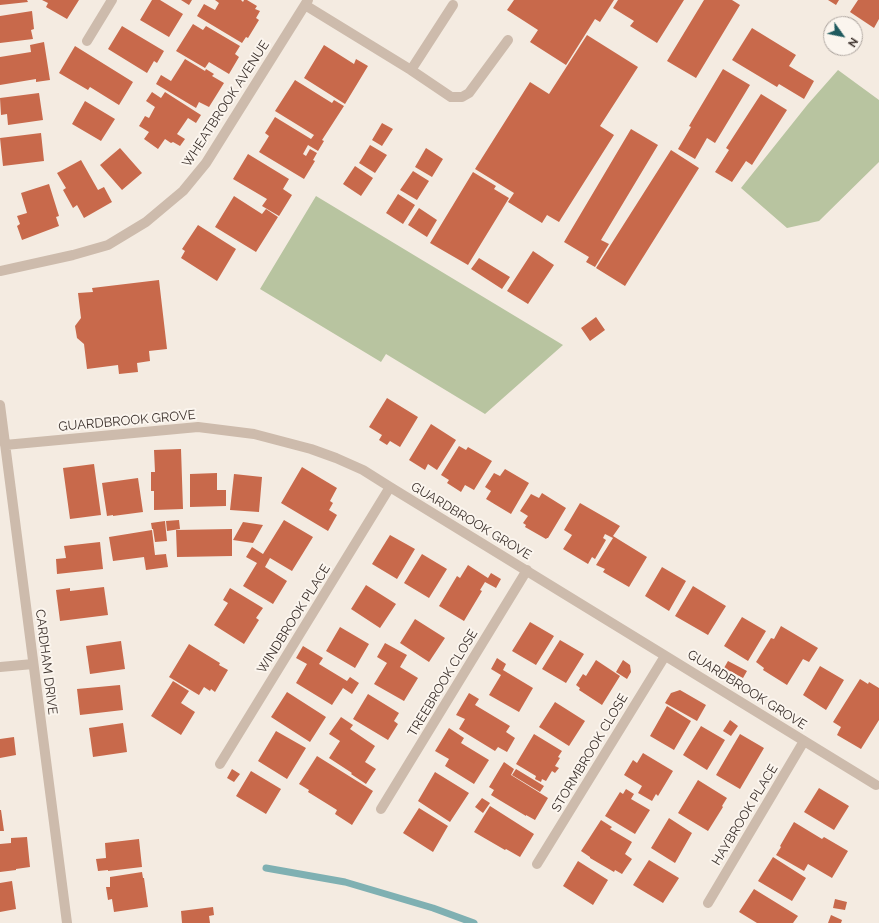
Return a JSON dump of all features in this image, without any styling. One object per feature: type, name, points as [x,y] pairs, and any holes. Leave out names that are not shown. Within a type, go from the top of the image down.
[{"type":"street","points":[[88,41],[112,0]]},
{"type":"street","points":[[306,3],[451,97],[462,97],[468,93],[508,40]]},
{"type":"street","name":"WHEATBROOK AVENUE","points":[[0,272],[73,255],[108,245],[146,222],[183,191],[206,163],[306,3]]},
{"type":"street","points":[[411,70],[453,5]]},
{"type":"street","name":"CARDHAM DRIVE","points":[[0,405],[67,923]]},
{"type":"street","name":"GUARDBROOK GROVE","points":[[5,445],[198,428],[254,434],[311,449],[336,458],[364,470],[876,785]]},
{"type":"street","name":"WINDBROOK PLACE","points":[[220,764],[390,487]]},
{"type":"street","name":"TREEBROOK CLOSE","points":[[381,809],[527,570]]},
{"type":"street","name":"STORMBROOK CLOSE","points":[[537,864],[665,656]]},
{"type":"street","points":[[0,667],[34,664]]},
{"type":"street","name":"HAYBROOK PLACE","points":[[708,903],[804,740]]},
{"type":"green space","points":[[838,70],[879,100],[879,162],[819,221],[787,228],[741,188],[808,104]]},
{"type":"green space","points":[[316,196],[563,345],[485,414],[386,354],[381,362],[260,289]]},
{"type":"building","points":[[0,0],[27,0],[28,2],[0,5]]},
{"type":"building","points":[[42,0],[79,0],[67,19],[46,7],[48,3]]},
{"type":"building","points":[[152,0],[160,0],[183,14],[169,37],[140,20]]},
{"type":"building","points":[[181,0],[192,0],[189,5]]},
{"type":"building","points":[[215,0],[241,0],[243,2],[244,0],[247,0],[257,6],[255,9],[260,11],[256,18],[259,20],[248,38],[246,37],[242,43],[197,16],[204,4],[215,10],[219,3]]},
{"type":"building","points":[[514,0],[614,0],[600,22],[595,19],[566,65],[530,42],[538,30],[507,10]]},
{"type":"building","points":[[618,0],[684,0],[657,43],[630,26],[634,21],[613,8]]},
{"type":"building","points":[[704,0],[732,0],[740,5],[696,78],[667,61]]},
{"type":"building","points":[[828,0],[839,0],[836,5]]},
{"type":"building","points":[[858,0],[879,0],[879,19],[874,28],[863,21],[863,16],[856,16],[850,12]]},
{"type":"building","points":[[32,11],[34,29],[31,30],[33,39],[0,43],[0,16]]},
{"type":"building","points":[[193,24],[203,30],[206,26],[240,46],[235,54],[239,57],[229,74],[209,62],[205,68],[176,51]]},
{"type":"building","points":[[122,26],[164,51],[157,63],[154,61],[147,73],[108,49]]},
{"type":"building","points":[[752,28],[796,55],[789,66],[814,81],[804,99],[779,84],[777,87],[732,60]]},
{"type":"building","points":[[587,35],[638,67],[600,126],[614,135],[559,222],[547,215],[542,223],[508,202],[514,193],[475,169],[530,82],[549,94]]},
{"type":"building","points":[[44,42],[50,80],[36,82],[36,79],[0,85],[0,57],[31,52],[30,45]]},
{"type":"building","points":[[324,45],[354,64],[356,59],[368,66],[345,104],[304,78]]},
{"type":"building","points":[[75,46],[133,82],[119,105],[90,87],[88,90],[59,73]]},
{"type":"building","points":[[185,59],[205,71],[206,69],[214,74],[212,76],[224,83],[209,107],[199,102],[196,108],[156,84],[161,75],[171,81]]},
{"type":"building","points":[[723,69],[750,85],[715,143],[707,138],[695,159],[678,149],[691,127],[689,126]]},
{"type":"building","points":[[295,80],[332,103],[334,100],[344,106],[322,140],[324,141],[318,151],[308,145],[303,154],[306,156],[310,149],[317,153],[313,160],[315,161],[304,179],[259,152],[269,136],[265,133],[275,117],[311,139],[314,135],[275,111]]},
{"type":"building","points":[[152,92],[161,98],[165,92],[201,115],[196,123],[188,118],[177,134],[185,139],[180,146],[165,139],[158,149],[144,139],[149,132],[139,126],[145,116],[149,118],[155,107],[146,101]]},
{"type":"building","points":[[39,93],[43,120],[8,125],[7,114],[1,115],[0,98]]},
{"type":"building","points":[[761,94],[787,110],[752,165],[746,161],[732,182],[715,172],[729,150],[726,148]]},
{"type":"building","points":[[85,101],[115,119],[101,141],[72,124]]},
{"type":"building","points":[[382,123],[393,129],[382,146],[372,140]]},
{"type":"building","points":[[631,129],[658,145],[601,240],[609,244],[595,267],[586,262],[589,257],[564,242]]},
{"type":"building","points":[[41,133],[44,161],[3,166],[0,138]]},
{"type":"building","points":[[370,145],[387,155],[375,173],[359,163]]},
{"type":"building","points":[[120,148],[142,173],[122,190],[100,165]]},
{"type":"building","points":[[426,148],[443,159],[432,177],[415,167]]},
{"type":"building","points":[[671,150],[699,168],[625,286],[596,268]]},
{"type":"building","points":[[248,154],[289,179],[283,189],[292,195],[279,216],[262,206],[267,199],[233,179]]},
{"type":"building","points":[[81,160],[98,190],[104,187],[112,202],[84,218],[77,205],[73,208],[63,190],[66,188],[57,173]]},
{"type":"building","points":[[355,166],[373,178],[361,196],[343,184]]},
{"type":"building","points":[[413,171],[429,181],[417,200],[400,190]]},
{"type":"building","points":[[473,172],[496,186],[494,189],[509,198],[468,265],[430,243]]},
{"type":"building","points":[[49,184],[59,216],[56,217],[59,226],[22,240],[17,226],[20,224],[17,216],[27,213],[21,193]]},
{"type":"building","points":[[398,194],[415,205],[403,224],[386,213]]},
{"type":"building","points":[[234,196],[262,214],[266,209],[278,217],[256,252],[215,227]]},
{"type":"building","points":[[419,208],[437,220],[427,237],[408,225]]},
{"type":"building","points":[[198,225],[236,249],[217,281],[181,258],[185,251],[182,249]]},
{"type":"building","points":[[533,251],[554,265],[528,304],[507,291]]},
{"type":"building","points":[[479,258],[510,277],[502,289],[471,269]]},
{"type":"building","points":[[159,280],[167,349],[149,351],[150,361],[137,363],[138,372],[119,374],[118,365],[87,369],[84,344],[77,338],[75,326],[81,318],[78,293],[93,292],[92,288]]},
{"type":"building","points":[[596,317],[605,330],[590,341],[581,328]]},
{"type":"building","points":[[387,398],[418,417],[400,447],[390,441],[387,445],[379,440],[382,435],[369,427]]},
{"type":"building","points":[[431,424],[456,440],[437,470],[428,464],[425,470],[409,460]]},
{"type":"building","points":[[459,446],[466,450],[468,447],[492,461],[474,490],[465,485],[461,492],[447,483],[449,480],[441,475]]},
{"type":"building","points":[[181,449],[183,509],[154,510],[154,491],[151,491],[151,472],[155,472],[154,450]]},
{"type":"building","points":[[94,464],[101,515],[70,519],[63,468]]},
{"type":"building","points":[[302,467],[337,488],[330,501],[333,503],[329,510],[337,515],[328,531],[281,503]]},
{"type":"building","points":[[505,469],[529,483],[511,514],[486,499],[491,491],[485,487],[494,473],[500,476]]},
{"type":"building","points":[[217,473],[217,490],[226,490],[226,506],[190,507],[190,474]]},
{"type":"building","points":[[234,474],[262,477],[259,512],[230,510]]},
{"type":"building","points":[[138,478],[143,512],[107,516],[102,483]]},
{"type":"building","points":[[542,493],[566,508],[546,539],[525,527],[526,525],[523,523],[528,516],[520,511],[531,494],[539,498]]},
{"type":"building","points":[[580,503],[620,526],[613,536],[647,557],[629,587],[603,572],[605,569],[596,565],[613,538],[605,534],[603,538],[606,540],[595,559],[592,557],[588,564],[563,549],[572,535],[564,530]]},
{"type":"building","points":[[179,520],[180,529],[167,531],[166,521]]},
{"type":"building","points":[[284,520],[313,537],[292,571],[270,558],[265,567],[287,581],[273,604],[243,586],[257,563],[246,557],[252,547],[263,554]]},
{"type":"building","points":[[165,521],[167,541],[155,542],[151,523]]},
{"type":"building","points":[[243,522],[263,525],[253,543],[233,540]]},
{"type":"building","points":[[232,529],[232,556],[177,557],[176,530]]},
{"type":"building","points":[[152,530],[155,555],[166,554],[168,567],[146,570],[144,557],[113,561],[109,537]]},
{"type":"building","points":[[390,535],[415,549],[397,579],[372,564]]},
{"type":"building","points":[[100,542],[103,569],[57,574],[56,559],[66,558],[64,546]]},
{"type":"building","points":[[422,554],[447,569],[429,598],[404,583]]},
{"type":"building","points":[[468,565],[488,578],[491,573],[501,579],[496,588],[485,582],[480,590],[482,591],[464,621],[439,606],[457,576],[460,578]]},
{"type":"building","points":[[662,567],[686,581],[669,611],[645,596]]},
{"type":"building","points":[[366,585],[396,604],[380,628],[351,609]]},
{"type":"building","points":[[693,586],[726,606],[708,635],[675,616]]},
{"type":"building","points":[[104,587],[108,615],[60,621],[56,590],[70,588],[70,591]]},
{"type":"building","points":[[230,588],[263,608],[256,618],[259,620],[244,644],[214,625],[228,603],[223,600]]},
{"type":"building","points":[[742,617],[766,631],[748,661],[724,646]]},
{"type":"building","points":[[415,619],[445,638],[429,662],[400,643]]},
{"type":"building","points":[[530,622],[554,636],[536,665],[512,651]]},
{"type":"building","points":[[781,626],[818,648],[809,662],[803,659],[787,685],[763,670],[764,668],[756,662],[771,638],[774,639]]},
{"type":"building","points":[[340,627],[369,644],[355,668],[326,651]]},
{"type":"building","points":[[560,640],[584,654],[566,683],[542,669]]},
{"type":"building","points":[[121,641],[125,669],[90,674],[86,646]]},
{"type":"building","points":[[385,643],[407,655],[400,667],[418,678],[404,701],[374,684],[387,663],[377,657]]},
{"type":"building","points":[[189,644],[220,663],[219,665],[228,670],[215,692],[204,687],[199,695],[169,677]]},
{"type":"building","points":[[303,646],[323,658],[319,664],[347,681],[350,677],[359,683],[352,694],[343,688],[332,705],[296,683],[307,664],[296,658]]},
{"type":"building","points":[[497,658],[506,664],[503,670],[533,688],[519,712],[489,695],[501,675],[491,669]]},
{"type":"building","points":[[596,660],[620,676],[602,705],[579,690],[580,688],[576,685],[583,674],[586,676]]},
{"type":"building","points":[[623,660],[630,665],[631,672],[627,679],[616,672]]},
{"type":"building","points":[[728,661],[747,671],[743,678],[724,668]]},
{"type":"building","points":[[820,666],[844,680],[826,710],[803,695]]},
{"type":"building","points":[[860,679],[879,688],[879,720],[861,749],[837,735],[841,727],[833,722]]},
{"type":"building","points":[[173,681],[189,691],[181,703],[195,712],[181,735],[151,716]]},
{"type":"building","points":[[120,685],[123,710],[80,715],[77,689]]},
{"type":"building","points":[[680,690],[706,705],[697,721],[665,703],[671,693]]},
{"type":"building","points":[[287,692],[326,717],[310,742],[271,717]]},
{"type":"building","points":[[469,693],[479,699],[475,705],[510,726],[506,732],[515,738],[507,752],[498,747],[495,751],[459,729],[465,719],[456,715]]},
{"type":"building","points":[[368,694],[399,713],[394,721],[398,724],[388,740],[353,719]]},
{"type":"building","points":[[555,702],[585,721],[569,746],[539,727]]},
{"type":"building","points":[[667,706],[691,721],[674,750],[650,736]]},
{"type":"building","points":[[341,717],[353,725],[350,729],[375,746],[365,762],[376,769],[366,784],[329,758],[340,741],[329,734]]},
{"type":"building","points":[[730,720],[738,726],[731,736],[723,731]]},
{"type":"building","points":[[123,723],[127,752],[93,757],[89,728]]},
{"type":"building","points":[[701,726],[725,740],[707,770],[683,755]]},
{"type":"building","points":[[449,728],[464,738],[461,743],[489,760],[474,784],[445,766],[449,759],[435,751]]},
{"type":"building","points":[[276,731],[306,748],[287,779],[258,761]]},
{"type":"building","points":[[534,734],[562,751],[555,766],[559,768],[555,773],[552,771],[546,781],[542,779],[541,782],[535,779],[536,776],[516,764]]},
{"type":"building","points":[[740,734],[764,748],[740,789],[716,775]]},
{"type":"building","points":[[14,737],[16,755],[0,758],[0,739]]},
{"type":"building","points":[[643,753],[673,771],[658,796],[656,794],[652,801],[638,793],[642,786],[624,775],[633,760],[637,763]]},
{"type":"building","points":[[317,756],[373,791],[352,825],[335,814],[337,810],[308,792],[309,790],[299,784]]},
{"type":"building","points":[[504,762],[514,769],[511,775],[548,798],[535,820],[491,795],[494,790],[489,787]]},
{"type":"building","points":[[232,769],[240,774],[234,782],[227,778]]},
{"type":"building","points":[[516,769],[544,786],[540,792],[512,775]]},
{"type":"building","points":[[251,771],[281,789],[266,814],[236,796]]},
{"type":"building","points":[[435,772],[469,793],[450,822],[418,801]]},
{"type":"building","points":[[698,780],[727,798],[708,831],[678,813]]},
{"type":"building","points":[[819,788],[849,806],[834,830],[804,812]]},
{"type":"building","points":[[626,789],[634,794],[631,799],[650,810],[635,834],[605,816],[620,792],[623,794]]},
{"type":"building","points":[[482,798],[490,803],[483,813],[475,807]]},
{"type":"building","points":[[490,806],[534,834],[520,857],[474,832]]},
{"type":"building","points":[[419,808],[448,826],[433,852],[403,833]]},
{"type":"building","points":[[1,810],[4,831],[0,831]]},
{"type":"building","points":[[669,818],[692,833],[675,863],[651,848]]},
{"type":"building","points":[[601,820],[612,827],[610,829],[632,842],[625,854],[632,859],[622,874],[615,870],[614,872],[581,851]]},
{"type":"building","points":[[794,822],[822,839],[824,837],[848,851],[832,878],[808,864],[804,871],[776,855]]},
{"type":"building","points":[[27,837],[30,867],[0,872],[0,844],[11,843],[11,838]]},
{"type":"building","points":[[139,839],[142,867],[98,871],[96,859],[106,858],[105,843]]},
{"type":"building","points":[[773,857],[806,878],[792,901],[758,881]]},
{"type":"building","points":[[649,860],[679,878],[663,903],[633,885]]},
{"type":"building","points":[[578,861],[608,880],[593,905],[563,886]]},
{"type":"building","points":[[142,872],[148,907],[114,912],[112,899],[108,900],[106,887],[110,887],[110,877]]},
{"type":"building","points":[[12,881],[16,909],[0,912],[0,883]]},
{"type":"building","points":[[754,889],[798,916],[793,923],[757,923],[739,912]]},
{"type":"building","points":[[835,899],[847,902],[845,910],[833,908]]},
{"type":"building","points":[[213,907],[214,915],[209,916],[210,923],[182,923],[181,911]]},
{"type":"building","points":[[831,915],[842,920],[841,923],[828,923]]},
{"type":"waterway","points":[[266,868],[345,882],[433,908],[474,923]]}]
